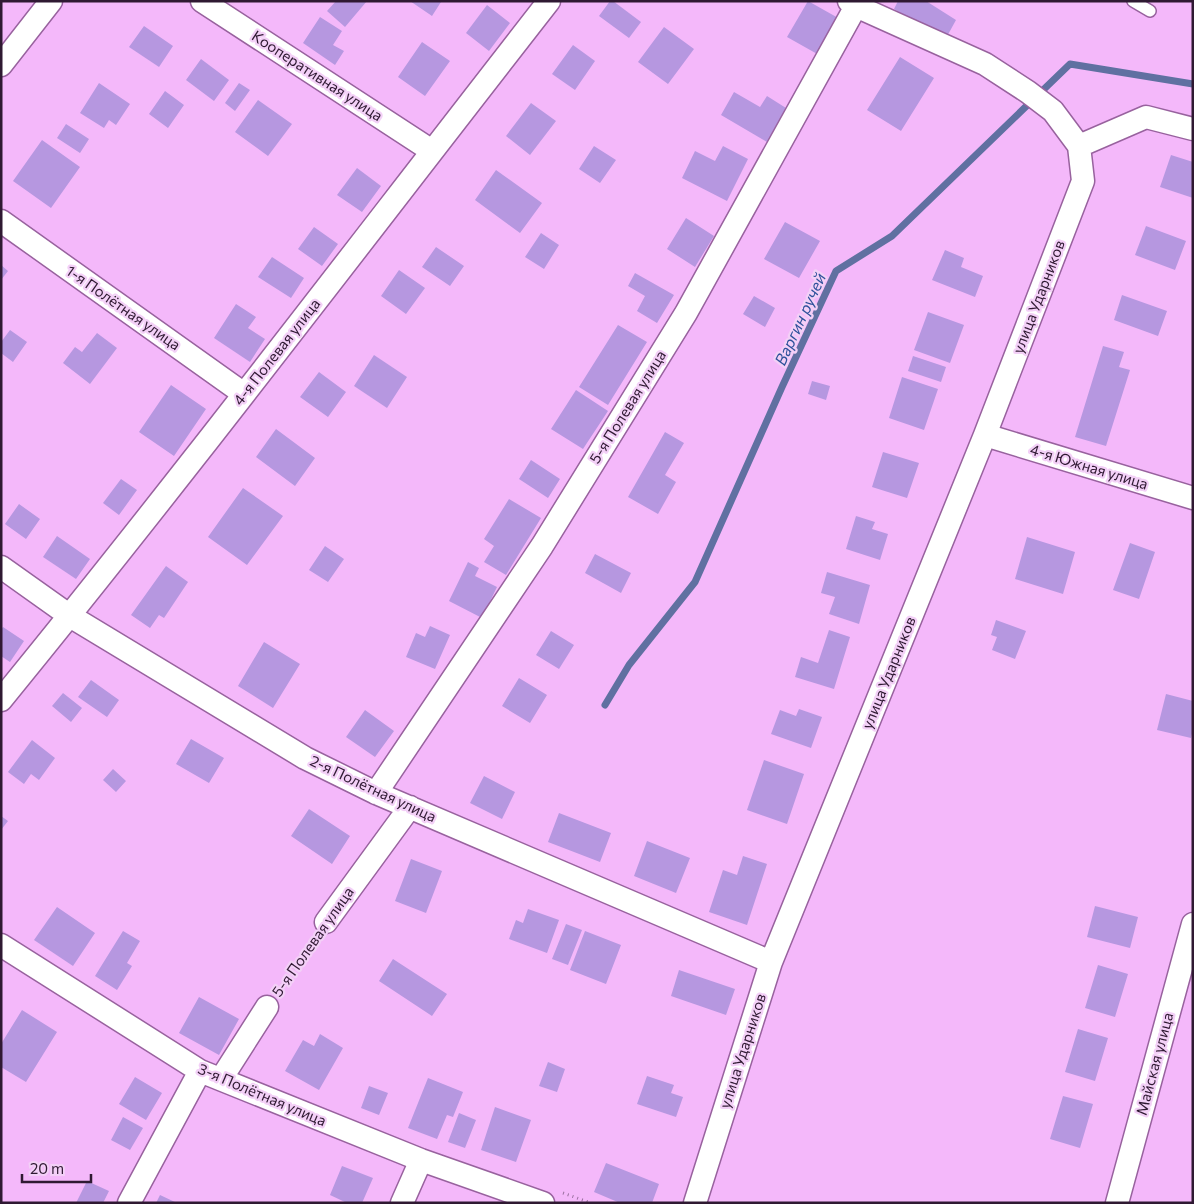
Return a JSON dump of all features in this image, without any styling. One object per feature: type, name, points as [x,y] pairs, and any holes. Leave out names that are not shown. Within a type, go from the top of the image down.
[{"type":"street","points":[[1,65],[51,1]]},
{"type":"street","name":"Кооперативная улица","points":[[202,1],[432,151]]},
{"type":"street","name":"4-я Полевая улица","points":[[1,700],[70,616],[549,1]]},
{"type":"street","points":[[855,3],[986,64],[1028,92],[1053,112],[1080,146],[1146,117],[1193,129]]},
{"type":"street","name":"5-я Полевая улица","points":[[376,793],[542,546],[686,314],[855,3]]},
{"type":"street","name":"улица Ударников","points":[[695,1203],[771,962],[985,435],[1083,181],[1080,146]]},
{"type":"street","name":"1-я Полётная улица","points":[[1,221],[244,394]]},
{"type":"street","name":"4-я Южная улица","points":[[985,435],[1193,498]]},
{"type":"street","name":"2-я Полётная улица","points":[[1,567],[70,616],[305,758],[376,793],[771,962]]},
{"type":"street","name":"5-я Полевая улица","points":[[326,922],[410,807]]},
{"type":"street","name":"Майская улица","points":[[1116,1203],[1193,924]]},
{"type":"street","name":"3-я Полётная улица","points":[[1,944],[200,1071],[421,1160],[543,1203]]},
{"type":"street","name":"5-я Полевая улица","points":[[221,1079],[267,1006]]},
{"type":"street","points":[[130,1203],[200,1071]]},
{"type":"street","points":[[402,1203],[421,1160]]},
{"type":"lane","points":[[1134,1],[1150,11]]},
{"type":"path","name":"5-я Полевая улица","points":[[267,1006],[326,922]]},
{"type":"building","points":[[336,1],[367,1],[345,27],[327,11]]},
{"type":"building","points":[[410,1],[440,1],[441,2],[432,16]]},
{"type":"building","points":[[610,1],[613,1],[641,22],[629,38],[599,16]]},
{"type":"building","points":[[808,1],[840,19],[819,55],[787,37]]},
{"type":"building","points":[[898,1],[926,1],[956,20],[945,40],[894,9]]},
{"type":"building","points":[[487,5],[510,23],[489,51],[466,33]]},
{"type":"building","points":[[320,17],[342,31],[333,45],[344,51],[335,65],[303,43]]},
{"type":"building","points":[[144,26],[173,46],[159,67],[129,47]]},
{"type":"building","points":[[664,27],[694,49],[668,84],[638,62]]},
{"type":"building","points":[[422,42],[450,61],[425,96],[398,77]]},
{"type":"building","points":[[573,45],[595,61],[575,90],[552,74]]},
{"type":"building","points":[[900,57],[934,78],[901,131],[867,110]]},
{"type":"building","points":[[201,59],[229,80],[214,101],[186,80]]},
{"type":"building","points":[[99,83],[130,104],[116,125],[109,120],[104,128],[80,113]]},
{"type":"building","points":[[239,83],[250,90],[235,111],[225,103]]},
{"type":"building","points":[[165,91],[184,105],[168,128],[149,114]]},
{"type":"building","points":[[734,92],[760,107],[767,96],[786,108],[767,142],[721,115]]},
{"type":"building","points":[[258,100],[292,124],[268,156],[235,132]]},
{"type":"building","points":[[531,103],[556,121],[530,155],[506,136]]},
{"type":"building","points":[[66,124],[89,139],[80,153],[57,138]]},
{"type":"building","points":[[42,140],[80,167],[51,208],[13,181]]},
{"type":"building","points":[[594,146],[616,160],[600,183],[579,169]]},
{"type":"building","points":[[723,146],[748,159],[727,201],[682,178],[695,151],[715,161]]},
{"type":"building","points":[[1171,155],[1193,162],[1193,198],[1160,187]]},
{"type":"building","points":[[357,168],[381,186],[362,212],[337,195]]},
{"type":"building","points":[[496,170],[542,203],[520,233],[475,200]]},
{"type":"building","points":[[686,218],[714,236],[695,267],[667,249]]},
{"type":"building","points":[[785,222],[820,241],[799,278],[764,259]]},
{"type":"building","points":[[1146,226],[1186,241],[1175,270],[1135,255]]},
{"type":"building","points":[[314,227],[338,244],[322,266],[298,249]]},
{"type":"building","points":[[541,233],[559,245],[544,269],[525,257]]},
{"type":"building","points":[[436,247],[464,266],[450,286],[422,267]]},
{"type":"building","points":[[945,250],[964,258],[961,267],[983,276],[975,297],[932,280]]},
{"type":"building","points":[[272,257],[304,278],[291,298],[258,277]]},
{"type":"building","points":[[1,265],[8,271],[1,280]]},
{"type":"building","points":[[399,270],[425,288],[406,314],[381,296]]},
{"type":"building","points":[[635,273],[674,295],[657,323],[637,311],[645,296],[628,286]]},
{"type":"building","points":[[1122,295],[1167,311],[1158,336],[1114,320]]},
{"type":"building","points":[[754,296],[775,308],[765,327],[743,314]]},
{"type":"building","points":[[236,304],[256,317],[248,328],[265,339],[250,362],[214,338]]},
{"type":"building","points":[[928,312],[964,325],[950,363],[914,350]]},
{"type":"building","points":[[618,325],[647,342],[608,405],[579,387]]},
{"type":"building","points":[[10,330],[27,342],[13,362],[1,353],[1,342]]},
{"type":"building","points":[[97,333],[117,348],[90,384],[63,363],[75,347],[82,352]]},
{"type":"building","points":[[1103,346],[1124,352],[1119,367],[1130,370],[1106,446],[1075,437]]},
{"type":"building","points":[[374,355],[407,377],[387,408],[354,386]]},
{"type":"building","points":[[913,356],[946,367],[941,382],[908,371]]},
{"type":"building","points":[[319,372],[346,392],[328,417],[300,397]]},
{"type":"building","points":[[902,377],[938,389],[924,430],[889,418]]},
{"type":"building","points":[[812,381],[830,386],[826,400],[808,394]]},
{"type":"building","points":[[171,385],[206,409],[174,456],[139,432]]},
{"type":"building","points":[[576,390],[608,411],[583,449],[551,429]]},
{"type":"building","points":[[276,429],[315,458],[295,486],[256,457]]},
{"type":"building","points":[[665,432],[684,443],[665,475],[676,482],[658,514],[628,497]]},
{"type":"building","points":[[883,452],[919,463],[907,498],[872,487]]},
{"type":"building","points":[[531,460],[560,479],[548,498],[519,479]]},
{"type":"building","points":[[121,479],[137,490],[119,515],[103,503]]},
{"type":"building","points":[[243,488],[283,516],[247,565],[208,537]]},
{"type":"building","points":[[509,499],[541,518],[506,575],[484,562],[494,546],[484,539]]},
{"type":"building","points":[[19,504],[40,519],[26,539],[5,524]]},
{"type":"building","points":[[856,516],[875,522],[872,529],[888,534],[880,560],[846,549]]},
{"type":"building","points":[[57,536],[90,559],[76,579],[43,557]]},
{"type":"building","points":[[1027,537],[1075,552],[1063,594],[1015,579]]},
{"type":"building","points":[[1130,543],[1155,552],[1139,599],[1113,590]]},
{"type":"building","points":[[325,546],[344,559],[328,582],[309,570]]},
{"type":"building","points":[[595,554],[631,573],[621,593],[585,573]]},
{"type":"building","points":[[468,562],[479,568],[475,576],[497,587],[482,618],[449,601]]},
{"type":"building","points":[[166,566],[188,582],[164,618],[159,615],[150,628],[131,615]]},
{"type":"building","points":[[827,572],[870,585],[859,624],[829,614],[835,597],[821,593]]},
{"type":"building","points":[[996,620],[1026,631],[1015,659],[992,650],[997,637],[991,635]]},
{"type":"building","points":[[430,626],[450,635],[435,669],[406,657],[416,633],[425,637]]},
{"type":"building","points":[[3,627],[24,641],[10,662],[1,656],[1,630]]},
{"type":"building","points":[[829,630],[850,637],[834,689],[795,677],[801,657],[818,663]]},
{"type":"building","points":[[551,631],[574,645],[559,669],[536,655]]},
{"type":"building","points":[[264,642],[300,664],[273,708],[238,686]]},
{"type":"building","points":[[519,678],[547,695],[530,723],[502,706]]},
{"type":"building","points":[[91,680],[119,700],[107,717],[78,697]]},
{"type":"building","points":[[63,693],[82,708],[71,722],[52,706]]},
{"type":"building","points":[[1166,694],[1193,701],[1193,729],[1191,738],[1157,730]]},
{"type":"building","points":[[799,709],[822,717],[811,748],[771,734],[780,710],[796,716]]},
{"type":"building","points":[[365,710],[394,731],[375,757],[346,737]]},
{"type":"building","points":[[191,739],[224,758],[209,783],[176,764]]},
{"type":"building","points":[[32,740],[55,758],[39,780],[31,774],[24,784],[8,772]]},
{"type":"building","points":[[764,760],[804,774],[787,824],[747,810]]},
{"type":"building","points":[[113,769],[126,781],[116,792],[103,780]]},
{"type":"building","points":[[484,776],[515,792],[502,819],[470,803]]},
{"type":"building","points":[[309,809],[350,836],[332,864],[291,836]]},
{"type":"building","points":[[559,813],[611,833],[600,862],[548,842]]},
{"type":"building","points":[[1,816],[8,821],[1,830]]},
{"type":"building","points":[[647,841],[690,858],[676,893],[634,876]]},
{"type":"building","points":[[743,856],[767,864],[747,925],[709,912],[723,870],[737,875]]},
{"type":"building","points":[[411,859],[442,871],[426,913],[395,901]]},
{"type":"building","points":[[1095,906],[1138,917],[1130,948],[1087,937]]},
{"type":"building","points":[[57,907],[95,933],[73,966],[34,940]]},
{"type":"building","points":[[528,909],[559,920],[547,953],[509,939],[516,920],[523,923]]},
{"type":"building","points":[[566,924],[582,930],[568,965],[552,959]]},
{"type":"building","points":[[123,931],[140,941],[127,963],[132,966],[117,990],[95,976]]},
{"type":"building","points":[[585,931],[621,945],[606,984],[570,970]]},
{"type":"building","points":[[393,959],[447,994],[432,1016],[379,981]]},
{"type":"building","points":[[1098,965],[1128,974],[1115,1017],[1085,1008]]},
{"type":"building","points":[[679,970],[735,989],[726,1015],[671,996]]},
{"type":"building","points":[[199,997],[239,1019],[219,1055],[179,1033]]},
{"type":"building","points":[[22,1010],[57,1032],[26,1082],[1,1067],[1,1044]]},
{"type":"building","points":[[1078,1029],[1108,1038],[1095,1081],[1065,1072]]},
{"type":"building","points":[[320,1034],[343,1048],[319,1090],[285,1071],[303,1040],[314,1046]]},
{"type":"building","points":[[548,1062],[565,1069],[557,1092],[539,1086]]},
{"type":"building","points":[[647,1076],[674,1085],[671,1093],[683,1097],[676,1117],[637,1104]]},
{"type":"building","points":[[135,1077],[162,1093],[146,1120],[119,1104]]},
{"type":"building","points":[[428,1078],[463,1092],[453,1117],[447,1115],[437,1139],[408,1128]]},
{"type":"building","points":[[369,1086],[388,1093],[379,1115],[361,1108]]},
{"type":"building","points":[[1063,1096],[1093,1104],[1080,1148],[1050,1139]]},
{"type":"building","points":[[495,1107],[531,1120],[516,1162],[481,1150]]},
{"type":"building","points":[[459,1113],[476,1120],[465,1148],[448,1142]]},
{"type":"building","points":[[123,1117],[143,1128],[130,1150],[111,1140]]},
{"type":"building","points":[[606,1163],[659,1184],[652,1203],[620,1203],[594,1192]]},
{"type":"building","points":[[342,1166],[373,1178],[362,1203],[347,1203],[330,1195]]},
{"type":"building","points":[[87,1181],[109,1191],[103,1203],[76,1203]]},
{"type":"building","points":[[160,1195],[177,1203],[156,1203]]},
{"type":"waterway","name":"Варгин ручей","points":[[605,705],[629,665],[695,582],[836,271],[892,236],[1070,64],[1193,84]]}]
